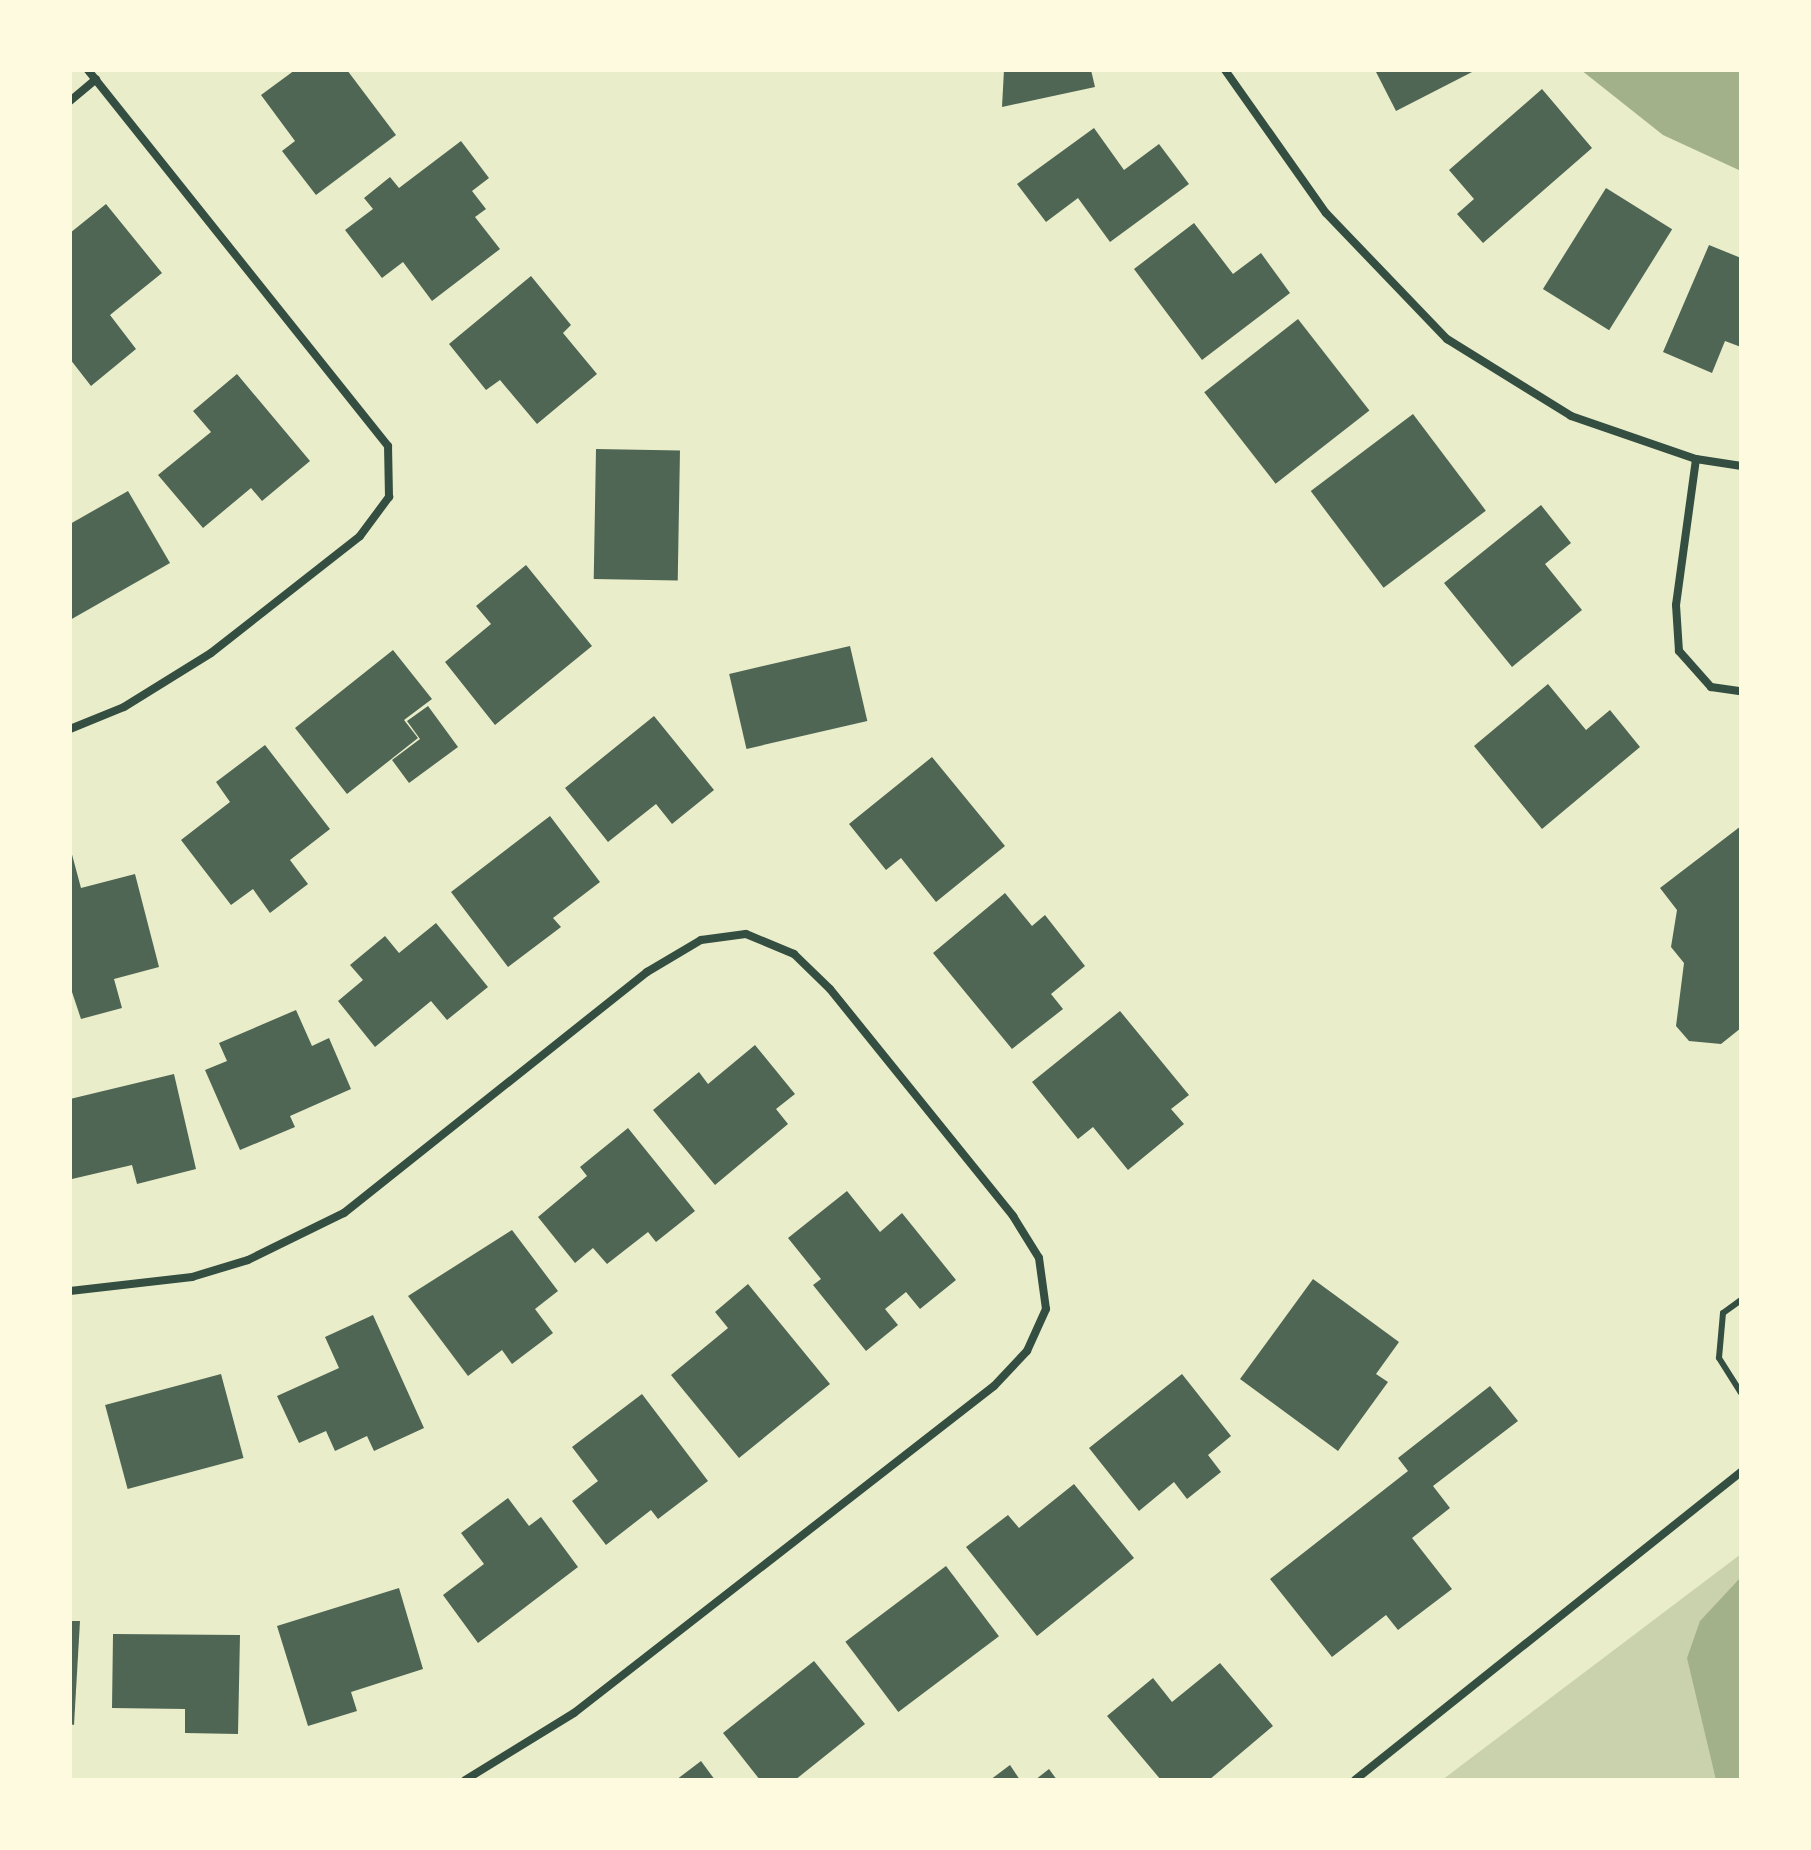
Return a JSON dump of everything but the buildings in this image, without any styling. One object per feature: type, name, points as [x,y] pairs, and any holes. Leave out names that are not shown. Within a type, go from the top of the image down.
[{"type":"street","points":[[70,729],[124,707],[211,653],[360,536],[389,497],[388,446],[88,70]]},
{"type":"street","points":[[1225,70],[1326,213],[1447,339],[1571,416],[1696,459],[1741,466]]},
{"type":"street","points":[[70,101],[96,79]]},
{"type":"street","points":[[1696,459],[1676,605],[1679,651],[1711,687],[1741,691]]},
{"type":"street","points":[[70,1291],[192,1277],[248,1260],[344,1213],[647,972],[701,940],[746,934],[794,954],[918,1098],[1039,1258],[1046,1309],[1027,1351],[994,1386],[574,1713],[465,1780]]},
{"type":"street","points":[[1355,1780],[1741,1472]]},
{"type":"lane","points":[[1741,1300],[1723,1313],[1719,1358],[1741,1393]]},
{"type":"shaded area","points":[[1581,70],[1741,70],[1741,171],[1663,135]]},
{"type":"shaded area","points":[[1741,1554],[1741,1780],[1442,1780]]},
{"type":"shaded area","points":[[1741,1577],[1741,1780],[1716,1780],[1687,1658],[1700,1621]]}]
